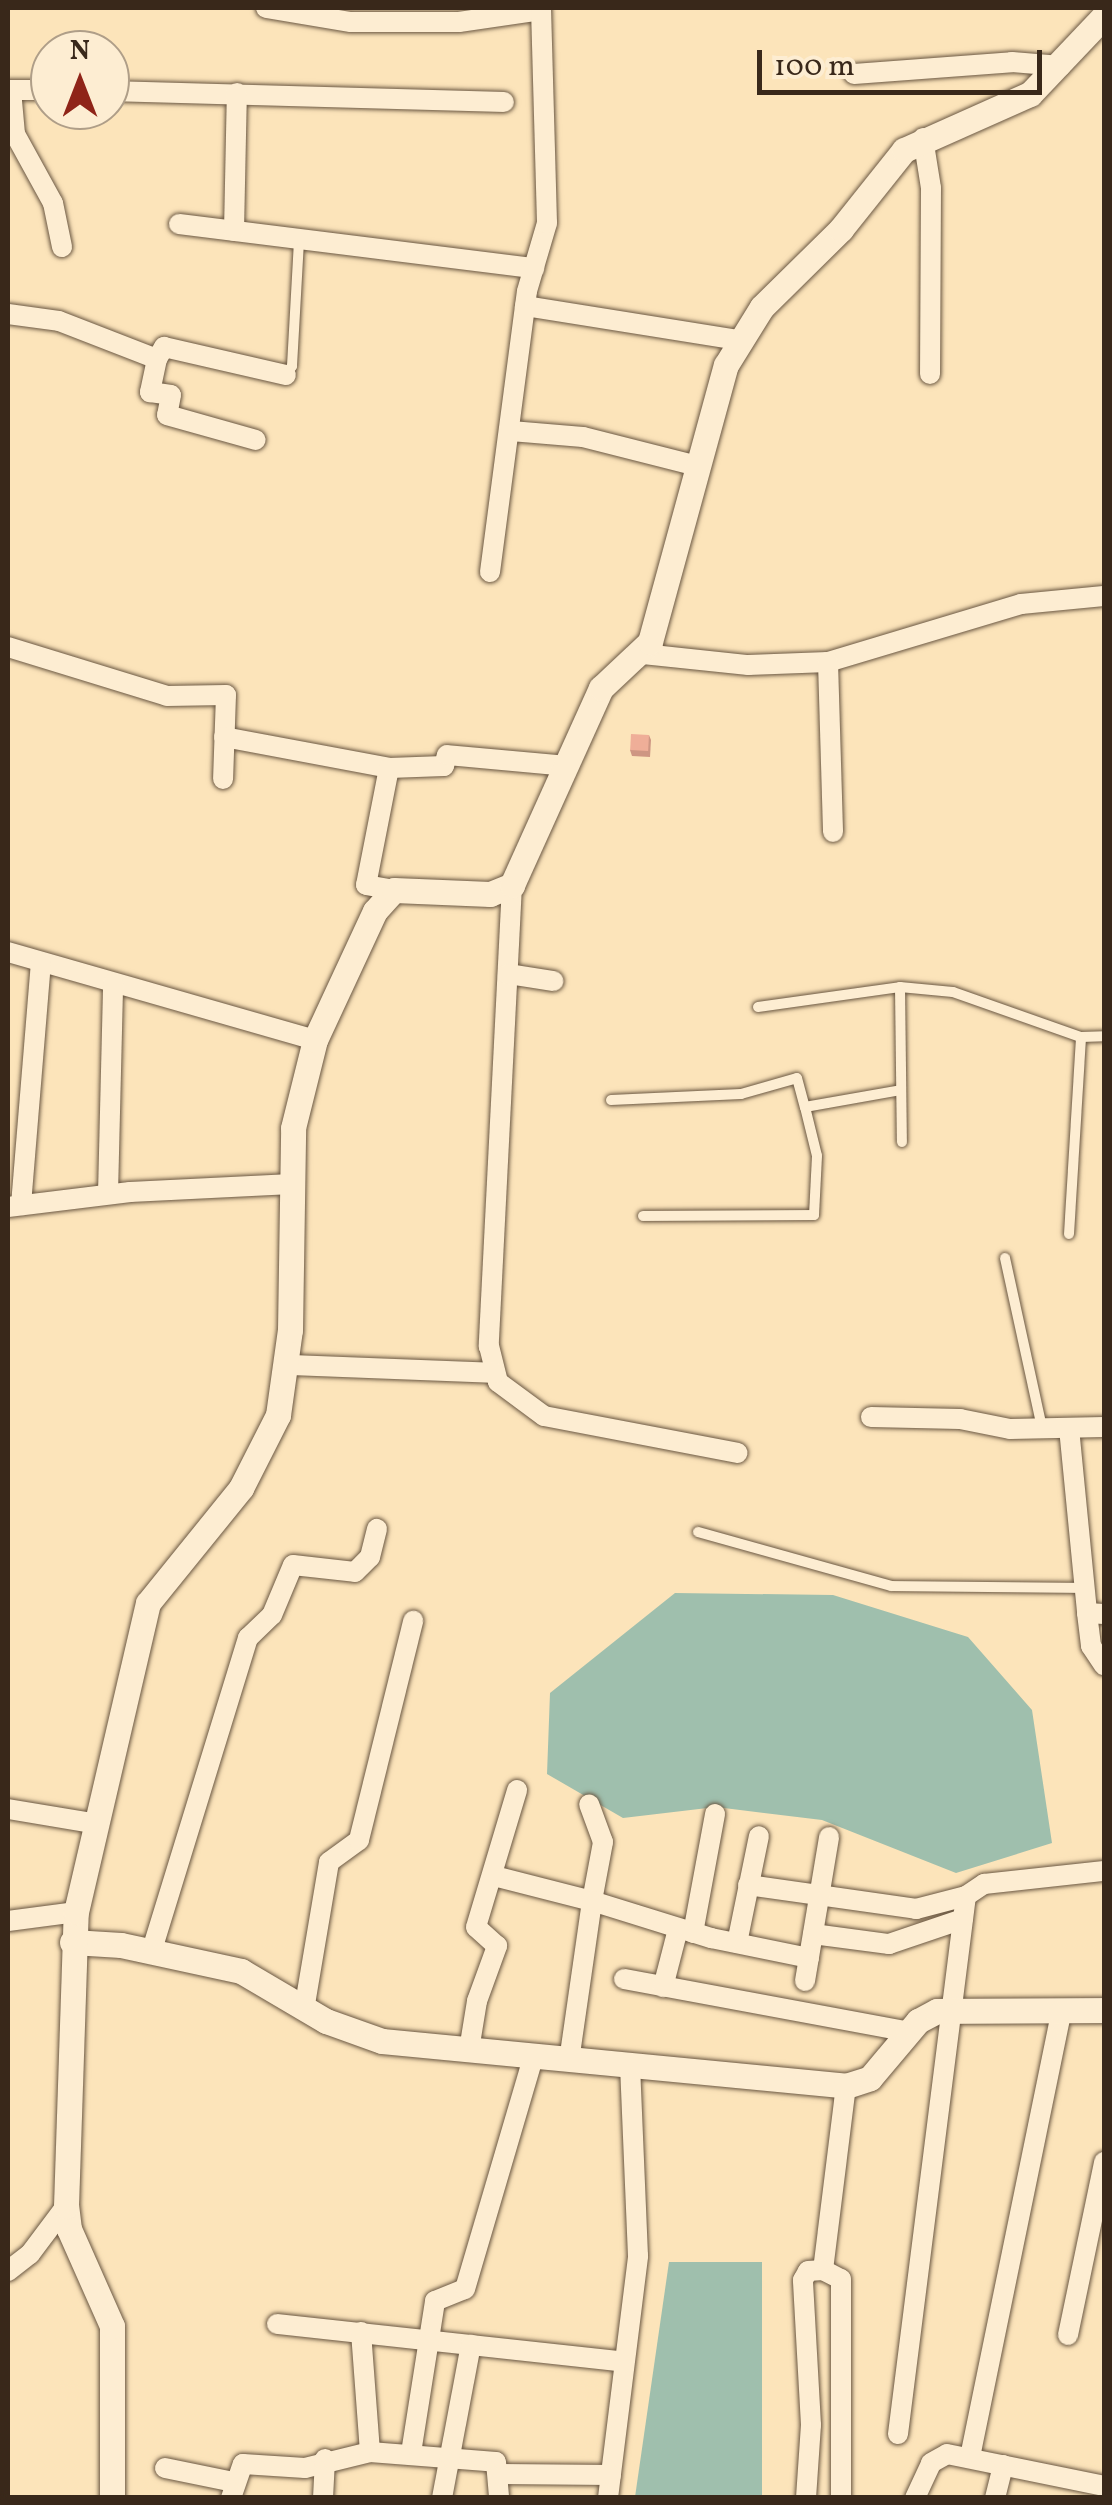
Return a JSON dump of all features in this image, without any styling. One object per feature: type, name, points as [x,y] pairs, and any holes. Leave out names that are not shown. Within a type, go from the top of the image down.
[{"type":"street","points":[[266,8],[351,22],[459,22],[541,8],[547,223],[524,306],[511,432],[490,572]]},
{"type":"street","points":[[738,1453],[544,1416],[512,1398],[495,1373],[491,1275],[512,884],[608,678],[643,654],[658,624],[698,466],[738,340],[776,291],[841,228],[894,159],[923,138],[1012,104],[1061,66],[1104,16]]},
{"type":"street","points":[[854,74],[1012,62],[1061,66]]},
{"type":"street","points":[[9,90],[15,134],[53,203],[62,246]]},
{"type":"street","points":[[130,91],[504,102]]},
{"type":"street","points":[[234,232],[237,93]]},
{"type":"street","points":[[923,138],[931,188],[930,374]]},
{"type":"street","points":[[8,169],[33,167]]},
{"type":"street","points":[[179,224],[534,268]]},
{"type":"street","points":[[524,306],[738,340]]},
{"type":"street","points":[[8,314],[59,321],[156,360]]},
{"type":"street","points":[[256,440],[167,415],[171,395],[150,392],[156,360],[164,347],[286,375]]},
{"type":"street","points":[[511,432],[584,437],[698,466]]},
{"type":"street","points":[[643,654],[748,665],[828,662],[1010,606],[1104,596]]},
{"type":"street","points":[[8,647],[167,696],[226,695],[222,779]]},
{"type":"street","points":[[828,662],[833,832]]},
{"type":"street","points":[[224,736],[389,768],[444,766],[447,755],[568,766]]},
{"type":"street","points":[[389,768],[366,885],[490,894],[512,884]]},
{"type":"street","points":[[112,2498],[112,2326],[69,2229],[66,2206],[76,1912],[148,1603],[242,1488],[267,1445],[288,1366],[292,1184],[300,1084],[315,1040],[375,911],[394,890]]},
{"type":"street","points":[[8,952],[315,1040]]},
{"type":"street","points":[[41,963],[14,1206],[108,1194],[292,1184]]},
{"type":"street","points":[[508,974],[553,982]]},
{"type":"street","points":[[108,1194],[113,984]]},
{"type":"street","points":[[288,1366],[495,1373]]},
{"type":"street","points":[[871,1417],[1043,1428],[1104,1426]]},
{"type":"street","points":[[1069,1428],[1085,1588],[1096,1614],[1094,1656],[1104,1665]]},
{"type":"street","points":[[151,1953],[248,1638],[272,1615],[292,1566],[354,1572],[370,1557],[378,1529]]},
{"type":"street","points":[[304,2010],[329,1862],[359,1840],[413,1621]]},
{"type":"street","points":[[469,2050],[477,2000],[497,1946],[476,1931],[518,1790]]},
{"type":"street","points":[[568,2060],[603,1842],[589,1804]]},
{"type":"street","points":[[8,1809],[99,1824]]},
{"type":"street","points":[[664,1987],[686,1931],[716,1814]]},
{"type":"street","points":[[737,1943],[759,1836]]},
{"type":"street","points":[[805,1981],[829,1836]]},
{"type":"street","points":[[748,1885],[926,1909],[966,1896],[984,1884],[1104,1871]]},
{"type":"street","points":[[494,1876],[686,1931],[809,1958]]},
{"type":"street","points":[[898,2434],[948,2010],[966,1896]]},
{"type":"street","points":[[8,1922],[76,1912]]},
{"type":"street","points":[[813,1934],[889,1944],[963,1918]]},
{"type":"street","points":[[72,1942],[241,1971],[304,2010],[353,2034],[533,2058],[846,2086],[870,2078],[927,2014],[948,2010],[1104,2010]]},
{"type":"street","points":[[624,1980],[910,2032]]},
{"type":"street","points":[[970,2457],[1062,2010]]},
{"type":"street","points":[[411,2453],[437,2296],[461,2292],[468,2282],[533,2058]]},
{"type":"street","points":[[608,2498],[638,2256],[630,2066]]},
{"type":"street","points":[[823,2270],[846,2086]]},
{"type":"street","points":[[1068,2335],[1104,2162]]},
{"type":"street","points":[[9,2275],[66,2206]]},
{"type":"street","points":[[806,2498],[810,2425],[802,2280],[808,2271],[823,2270],[841,2278],[842,2498]]},
{"type":"street","points":[[277,2324],[624,2362]]},
{"type":"street","points":[[361,2332],[370,2452]]},
{"type":"street","points":[[442,2498],[471,2345]]},
{"type":"street","points":[[166,2468],[232,2490],[244,2464],[289,2468],[370,2452],[449,2456],[496,2462],[500,2498]]},
{"type":"street","points":[[915,2498],[939,2456],[970,2457],[1104,2486]]},
{"type":"street","points":[[323,2498],[325,2460]]},
{"type":"street","points":[[996,2498],[1004,2466]]},
{"type":"street","points":[[500,2474],[611,2475]]},
{"type":"lane","points":[[286,375],[292,366],[299,239]]},
{"type":"lane","points":[[900,987],[902,1142]]},
{"type":"lane","points":[[758,1007],[900,987],[952,992],[1081,1037],[1104,1036]]},
{"type":"lane","points":[[1069,1234],[1081,1037]]},
{"type":"lane","points":[[611,1100],[740,1094],[796,1078],[817,1156],[814,1214],[643,1216]]},
{"type":"lane","points":[[804,1107],[901,1090]]},
{"type":"lane","points":[[1004,1258],[1043,1428]]},
{"type":"lane","points":[[698,1532],[891,1586],[1085,1588]]},
{"type":"shaded area","points":[[675,1593],[833,1595],[968,1637],[1032,1710],[1052,1843],[956,1873],[822,1820],[716,1807],[623,1818],[547,1774],[550,1693]]},
{"type":"shaded area","points":[[669,2262],[762,2262],[762,2497],[635,2497]]},
{"type":"building","points":[[631,734],[649,735],[648,751],[630,750]]}]
